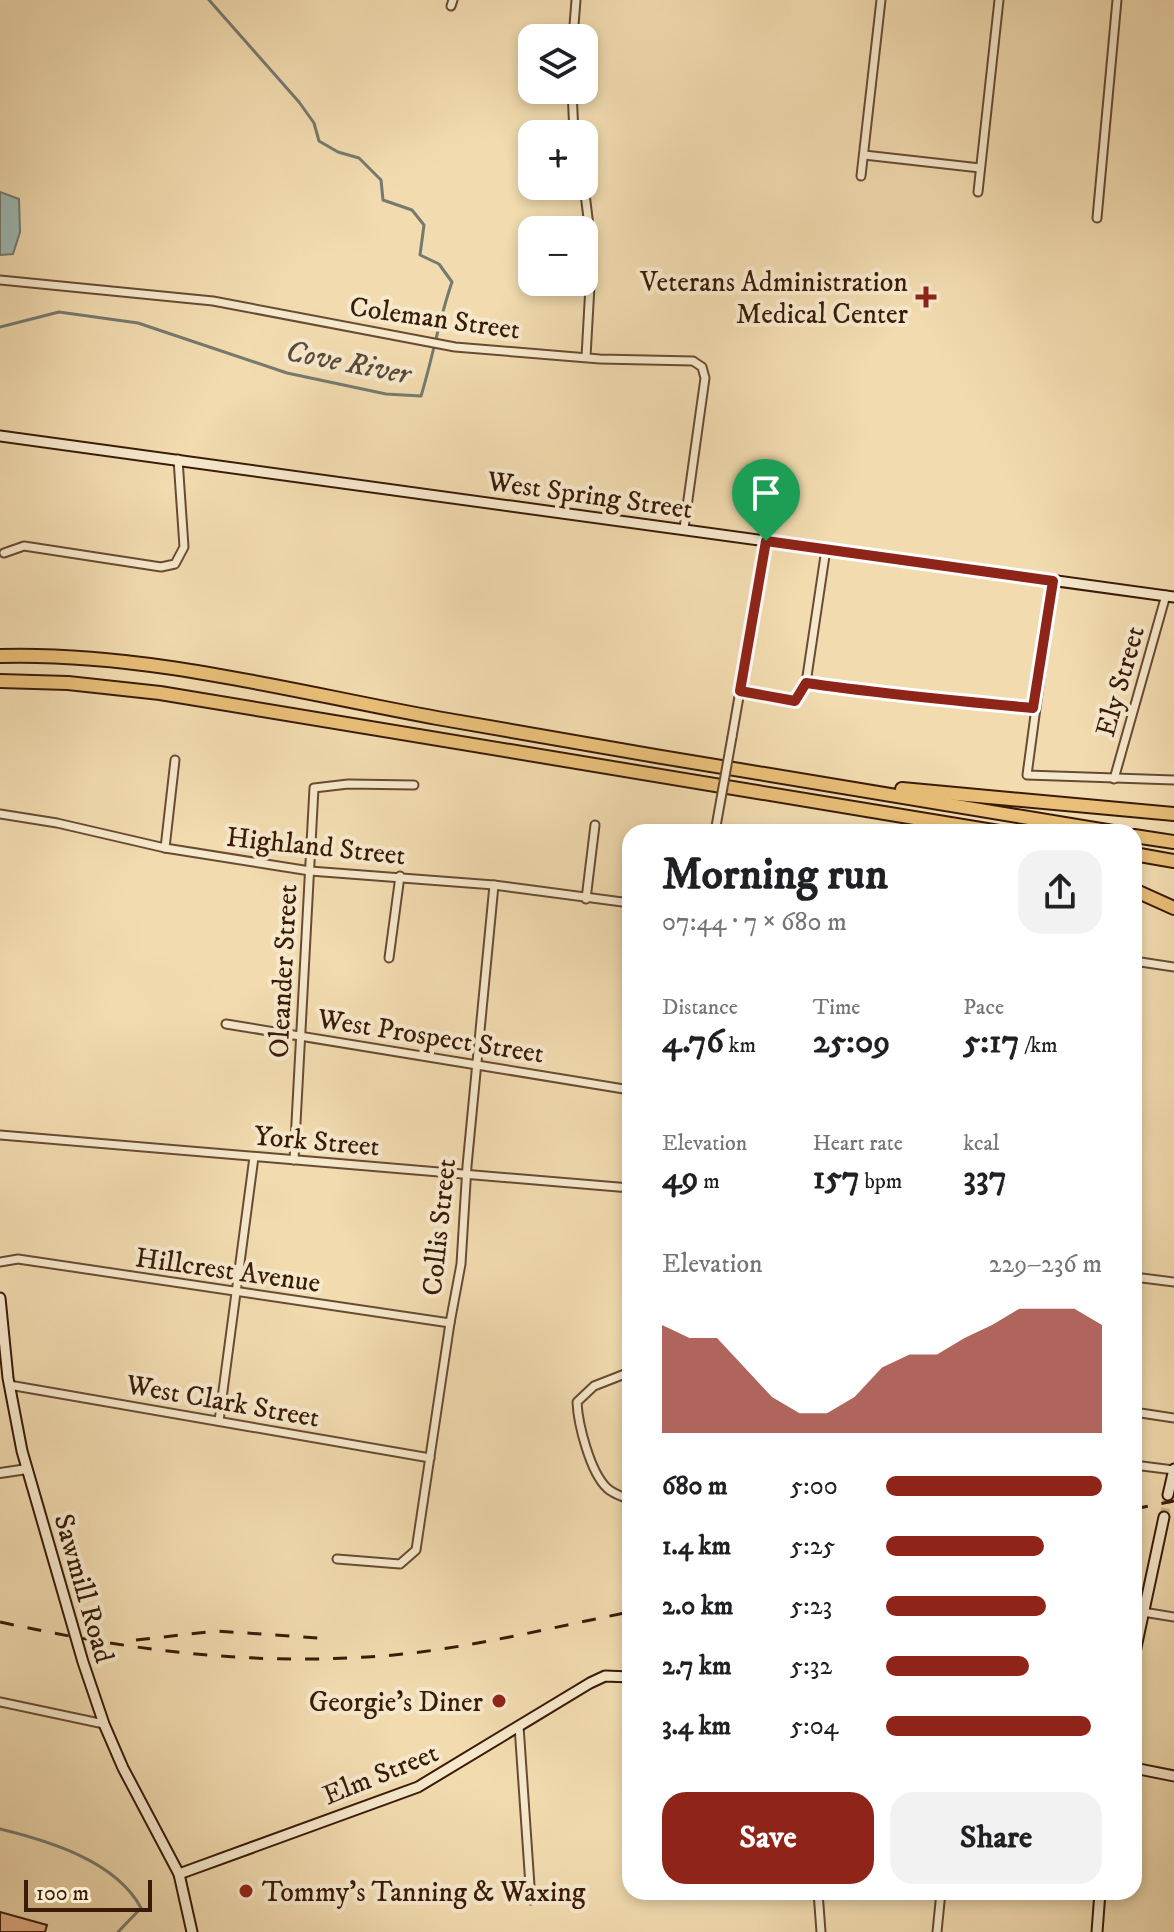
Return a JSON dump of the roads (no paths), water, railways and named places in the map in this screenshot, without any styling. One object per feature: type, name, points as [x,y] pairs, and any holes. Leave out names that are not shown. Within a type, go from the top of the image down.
[{"type":"highway","points":[[0,656],[98,660],[159,667],[1065,824]]},
{"type":"highway","points":[[0,681],[68,683],[160,693],[950,824]]},
{"type":"highway","points":[[778,776],[1174,814]]},
{"type":"highway","points":[[864,810],[927,824]]},
{"type":"highway","points":[[1142,837],[1174,842]]},
{"type":"highway","points":[[1142,855],[1174,861]]},
{"type":"highway","points":[[1142,894],[1174,908]]},
{"type":"main road","name":"West Spring Street","points":[[0,436],[1170,596]]},
{"type":"main road","name":"Sawmill Road","points":[[0,1298],[6,1381],[27,1469],[104,1724],[128,1780],[179,1874],[192,1932]]},
{"type":"main road","points":[[1168,1495],[1174,1470]]},
{"type":"main road","points":[[1142,1617],[1164,1517]]},
{"type":"main road","name":"Elm Street","points":[[179,1874],[418,1787],[590,1683],[605,1676],[622,1677]]},
{"type":"main road","points":[[1142,1770],[1174,1776]]},
{"type":"main road","points":[[1097,1932],[1099,1900]]},
{"type":"street","points":[[574,24],[576,0]]},
{"type":"street","points":[[861,176],[881,0]]},
{"type":"street","points":[[978,192],[999,0]]},
{"type":"street","points":[[1097,218],[1117,0]]},
{"type":"street","points":[[864,155],[980,168]]},
{"type":"street","points":[[586,200],[592,250],[586,357]]},
{"type":"street","name":"Coleman Street","points":[[0,280],[213,301],[434,344],[586,357],[687,360],[702,367],[705,378],[684,528]]},
{"type":"street","points":[[4,553],[24,546],[161,567],[175,564],[184,547],[178,459]]},
{"type":"street","points":[[716,824],[766,541]]},
{"type":"street","points":[[740,691],[795,701],[806,683],[826,549]]},
{"type":"street","points":[[1053,581],[1033,708],[1027,775],[1174,780]]},
{"type":"street","name":"Ely Street","points":[[1114,779],[1170,596]]},
{"type":"street","points":[[806,683],[915,698],[942,697],[1033,708]]},
{"type":"street","points":[[165,848],[175,760]]},
{"type":"street","name":"Oleander Street","points":[[294,1160],[314,788],[348,784],[414,785]]},
{"type":"street","name":"Highland Street","points":[[0,814],[57,823],[165,848],[310,871],[494,885],[622,902]]},
{"type":"street","points":[[586,899],[595,825]]},
{"type":"street","points":[[389,958],[400,876]]},
{"type":"street","name":"Collis Street","points":[[337,1559],[400,1564],[416,1550],[461,1264],[466,1176],[494,885]]},
{"type":"street","points":[[1142,962],[1174,967]]},
{"type":"street","name":"West Prospect Street","points":[[226,1024],[622,1089]]},
{"type":"street","name":"York Street","points":[[0,1135],[622,1187]]},
{"type":"street","points":[[219,1421],[254,1157]]},
{"type":"street","name":"Hillcrest Avenue","points":[[0,1262],[18,1259],[450,1323]]},
{"type":"street","points":[[1142,1278],[1174,1282]]},
{"type":"street","points":[[622,1375],[594,1386],[577,1402],[578,1423],[600,1478],[611,1491],[622,1496]]},
{"type":"street","name":"West Clark Street","points":[[6,1381],[430,1458]]},
{"type":"street","points":[[1142,1413],[1174,1418]]},
{"type":"street","points":[[1142,1466],[1174,1470]]},
{"type":"street","points":[[0,1473],[27,1469]]},
{"type":"street","points":[[1143,1612],[1174,1617]]},
{"type":"street","points":[[0,1702],[104,1724]]},
{"type":"street","points":[[519,1726],[531,1900]]},
{"type":"street","points":[[819,1900],[821,1932]]},
{"type":"street","points":[[937,1932],[940,1900]]},
{"type":"water","points":[[0,192],[19,199],[20,232],[13,254],[0,255]]},
{"type":"waterway","name":"Cove River","points":[[0,327],[59,312],[138,323],[287,373],[386,394],[421,396],[452,282],[439,264],[420,255],[424,225],[412,210],[383,200],[381,180],[359,158],[338,152],[319,141],[314,123],[299,102],[209,0]]},
{"type":"waterway","name":"Cove River","points":[[0,1829],[80,1855],[115,1878],[141,1908],[118,1932]]},
{"type":"tunnel","points":[[1164,1517],[1168,1495]]},
{"type":"railway","points":[[1142,1507],[1174,1501]]},
{"type":"railway","points":[[0,1622],[182,1653],[320,1659],[433,1650],[622,1614]]},
{"type":"railway","points":[[136,1640],[217,1631],[319,1638]]},
{"type":"place","name":"Veterans Administration Medical Center","points":[[926,297]]},
{"type":"place","name":"Georgie’s Diner","points":[[499,1701]]},
{"type":"place","name":"Tommy’s Tanning & Waxing","points":[[246,1891]]}]
